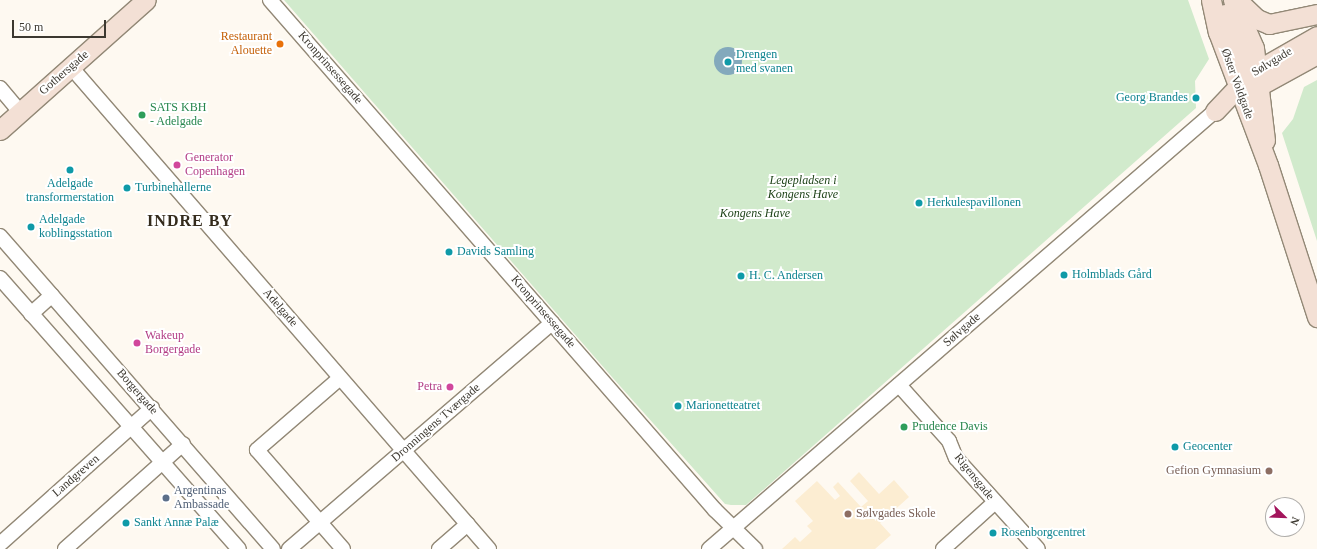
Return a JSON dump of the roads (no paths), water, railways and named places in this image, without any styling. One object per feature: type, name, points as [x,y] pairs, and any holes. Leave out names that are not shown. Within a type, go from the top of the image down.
[{"type":"street","name":"Gothersgade","points":[[0,130],[146,0]]},
{"type":"street","name":"Kronprinsessegade","points":[[270,0],[715,510],[735,526],[755,549]]},
{"type":"street","name":"Øster Voldgade","points":[[1211,0],[1248,82],[1268,165],[1317,317]]},
{"type":"street","points":[[1219,0],[1248,82]]},
{"type":"street","name":"Øster Voldgade","points":[[1233,0],[1254,48],[1248,82]]},
{"type":"street","points":[[1237,0],[1256,19],[1269,24],[1317,14]]},
{"type":"street","name":"Sølvgade","points":[[709,549],[1248,82],[1317,36]]},
{"type":"street","name":"Sølvgade","points":[[1248,82],[1317,54]]},
{"type":"street","name":"Adelgade","points":[[71,67],[489,549]]},
{"type":"street","points":[[0,88],[20,112]]},
{"type":"street","name":"Borgergade","points":[[0,236],[152,408],[273,549]]},
{"type":"street","points":[[0,278],[239,549]]},
{"type":"street","points":[[31,314],[52,295]]},
{"type":"street","name":"Dronningens Tværgade","points":[[289,549],[552,323]]},
{"type":"street","points":[[340,378],[257,450],[343,549]]},
{"type":"street","name":"Rigensgade","points":[[899,385],[949,441],[956,458],[1038,549]]},
{"type":"street","name":"Landgreven","points":[[0,544],[152,408]]},
{"type":"street","points":[[65,549],[183,444]]},
{"type":"street","points":[[943,549],[995,502]]},
{"type":"street","points":[[439,549],[468,524]]},
{"type":"water","points":[[728,47],[738,51],[742,61],[738,71],[728,75],[718,71],[714,61],[718,51]]},
{"type":"place","name":"Restaurant Alouette","points":[[280,44]]},
{"type":"place","name":"Drengen med svanen","points":[[728,62]]},
{"type":"place","name":"Georg Brandes","points":[[1196,98]]},
{"type":"place","name":"SATS KBH - Adelgade","points":[[142,115]]},
{"type":"place","name":"Generator Copenhagen","points":[[177,165]]},
{"type":"place","name":"Adelgade transformerstation","points":[[70,170]]},
{"type":"place","name":"Turbinehallerne","points":[[127,188]]},
{"type":"place","name":"Herkulespavillonen","points":[[919,203]]},
{"type":"place","name":"Adelgade koblingsstation","points":[[31,227]]},
{"type":"place","name":"Davids Samling","points":[[449,252]]},
{"type":"place","name":"Holmblads Gård","points":[[1064,275]]},
{"type":"place","name":"H. C. Andersen","points":[[741,276]]},
{"type":"place","name":"Wakeup Borgergade","points":[[137,343]]},
{"type":"place","name":"Petra","points":[[450,387]]},
{"type":"place","name":"Marionetteatret","points":[[678,406]]},
{"type":"place","name":"Prudence Davis","points":[[904,427]]},
{"type":"place","name":"Geocenter","points":[[1175,447]]},
{"type":"place","name":"Gefion Gymnasium","points":[[1269,471]]},
{"type":"place","name":"Argentinas Ambassade","points":[[166,498]]},
{"type":"place","name":"Sølvgades Skole","points":[[848,514]]},
{"type":"place","name":"Sankt Annæ Palæ","points":[[126,523]]},
{"type":"place","name":"Rosenborgcentret","points":[[993,533]]},
{"type":"district","name":"INDRE BY","points":[[190,221]]},
{"type":"park label","name":"Legepladsen i Kongens Have","points":[[803,188]]},
{"type":"park label","name":"Kongens Have","points":[[755,214]]}]
